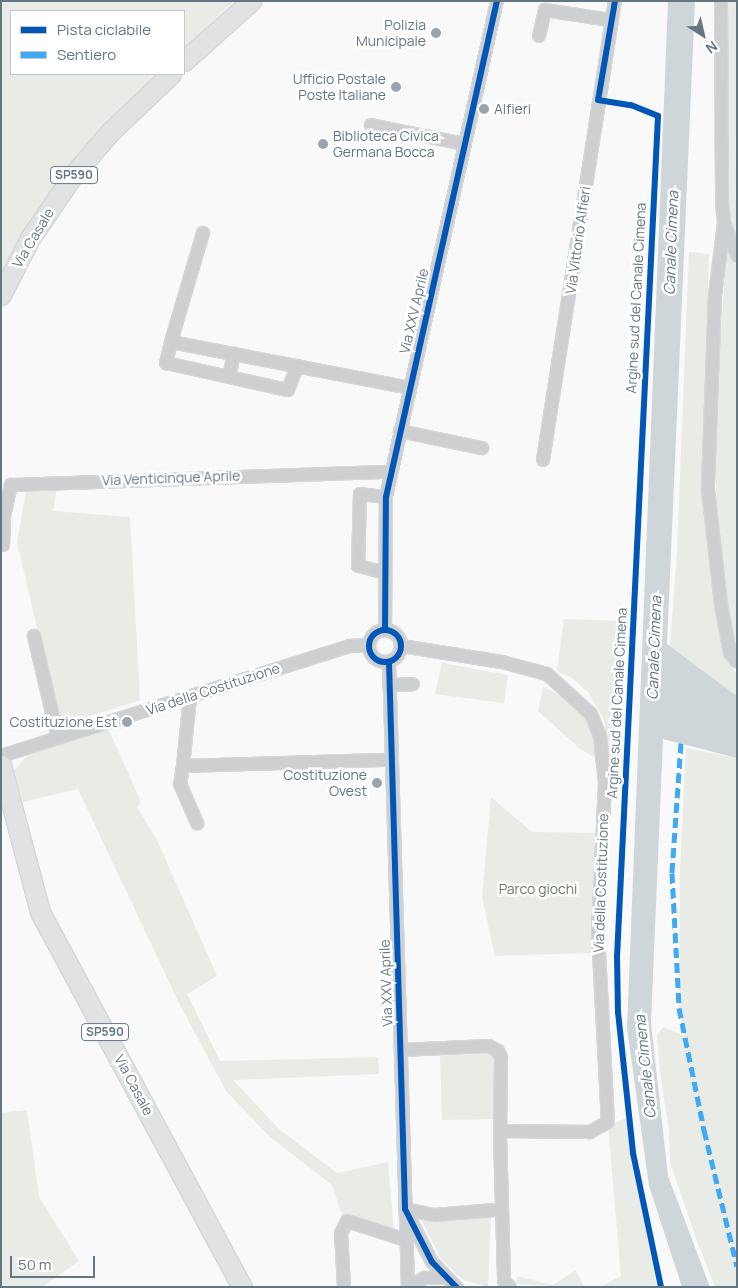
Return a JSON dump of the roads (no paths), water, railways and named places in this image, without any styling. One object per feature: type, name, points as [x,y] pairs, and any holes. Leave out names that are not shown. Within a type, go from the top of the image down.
[{"type":"main road","points":[[185,60],[251,1]]},
{"type":"main road","name":"Via Casale","points":[[1,295],[30,238],[74,174],[110,132],[170,75]]},
{"type":"main road","name":"Via Casale","points":[[1,765],[40,912],[242,1287]]},
{"type":"street","name":"Via XXV Aprile","points":[[385,630],[386,497],[464,144],[498,1]]},
{"type":"street","name":"Via Vittorio Alfieri","points":[[543,460],[610,20],[615,1]]},
{"type":"street","points":[[721,1],[724,223],[715,295],[708,490],[721,604],[730,653],[737,662]]},
{"type":"street","points":[[539,36],[545,10],[610,20]]},
{"type":"street","points":[[371,125],[464,144]]},
{"type":"street","points":[[724,223],[737,255]]},
{"type":"street","points":[[203,232],[170,342],[166,363],[288,390],[297,366]]},
{"type":"street","points":[[170,342],[410,388]]},
{"type":"street","points":[[228,377],[234,354]]},
{"type":"street","points":[[400,431],[482,448]]},
{"type":"street","name":"Via Venticinque Aprile","points":[[3,545],[4,517],[12,485],[391,472]]},
{"type":"street","points":[[385,573],[358,566],[360,494],[386,497]]},
{"type":"street","points":[[385,630],[396,634],[402,646],[396,659],[389,662],[375,659],[369,645],[376,633],[385,630]]},
{"type":"street","points":[[34,636],[58,738]]},
{"type":"street","name":"Via della Costituzione","points":[[1,756],[349,646],[369,645]]},
{"type":"street","name":"Via della Costituzione","points":[[402,646],[502,662],[547,674],[591,714],[600,736],[605,784],[598,933],[608,1122],[590,1132],[500,1131]]},
{"type":"street","name":"Via XXV Aprile","points":[[389,662],[390,760],[406,1240],[410,1287],[424,1278],[446,1278]]},
{"type":"street","points":[[389,685],[413,684]]},
{"type":"street","points":[[190,697],[180,784],[185,806],[197,822]]},
{"type":"street","points":[[183,766],[390,760]]},
{"type":"street","points":[[401,1050],[489,1046],[498,1050],[502,1057],[500,1131],[504,1281],[510,1287]]},
{"type":"street","name":"Via XXV Aprile","points":[[405,1209],[427,1253],[446,1278],[456,1287]]},
{"type":"street","points":[[405,1209],[434,1215],[495,1210]]},
{"type":"street","points":[[344,1287],[341,1233],[347,1221],[406,1240]]},
{"type":"water","name":"Canale Cimena","points":[[668,1],[695,1],[667,644],[737,696],[737,758],[663,739],[651,1023],[668,1176],[710,1287],[682,1287],[649,1186],[627,1028]]},
{"type":"place","name":"Polizia Municipale","points":[[436,33]]},
{"type":"place","name":"Ufficio Postale Poste Italiane","points":[[396,87]]},
{"type":"place","name":"Alfieri","points":[[484,109]]},
{"type":"place","name":"Biblioteca Civica Germana Bocca","points":[[323,144]]},
{"type":"place","name":"Costituzione Est","points":[[127,722]]},
{"type":"place","name":"Costituzione Ovest","points":[[377,783]]},
{"type":"park label","name":"Parco giochi","points":[[538,889]]}]
